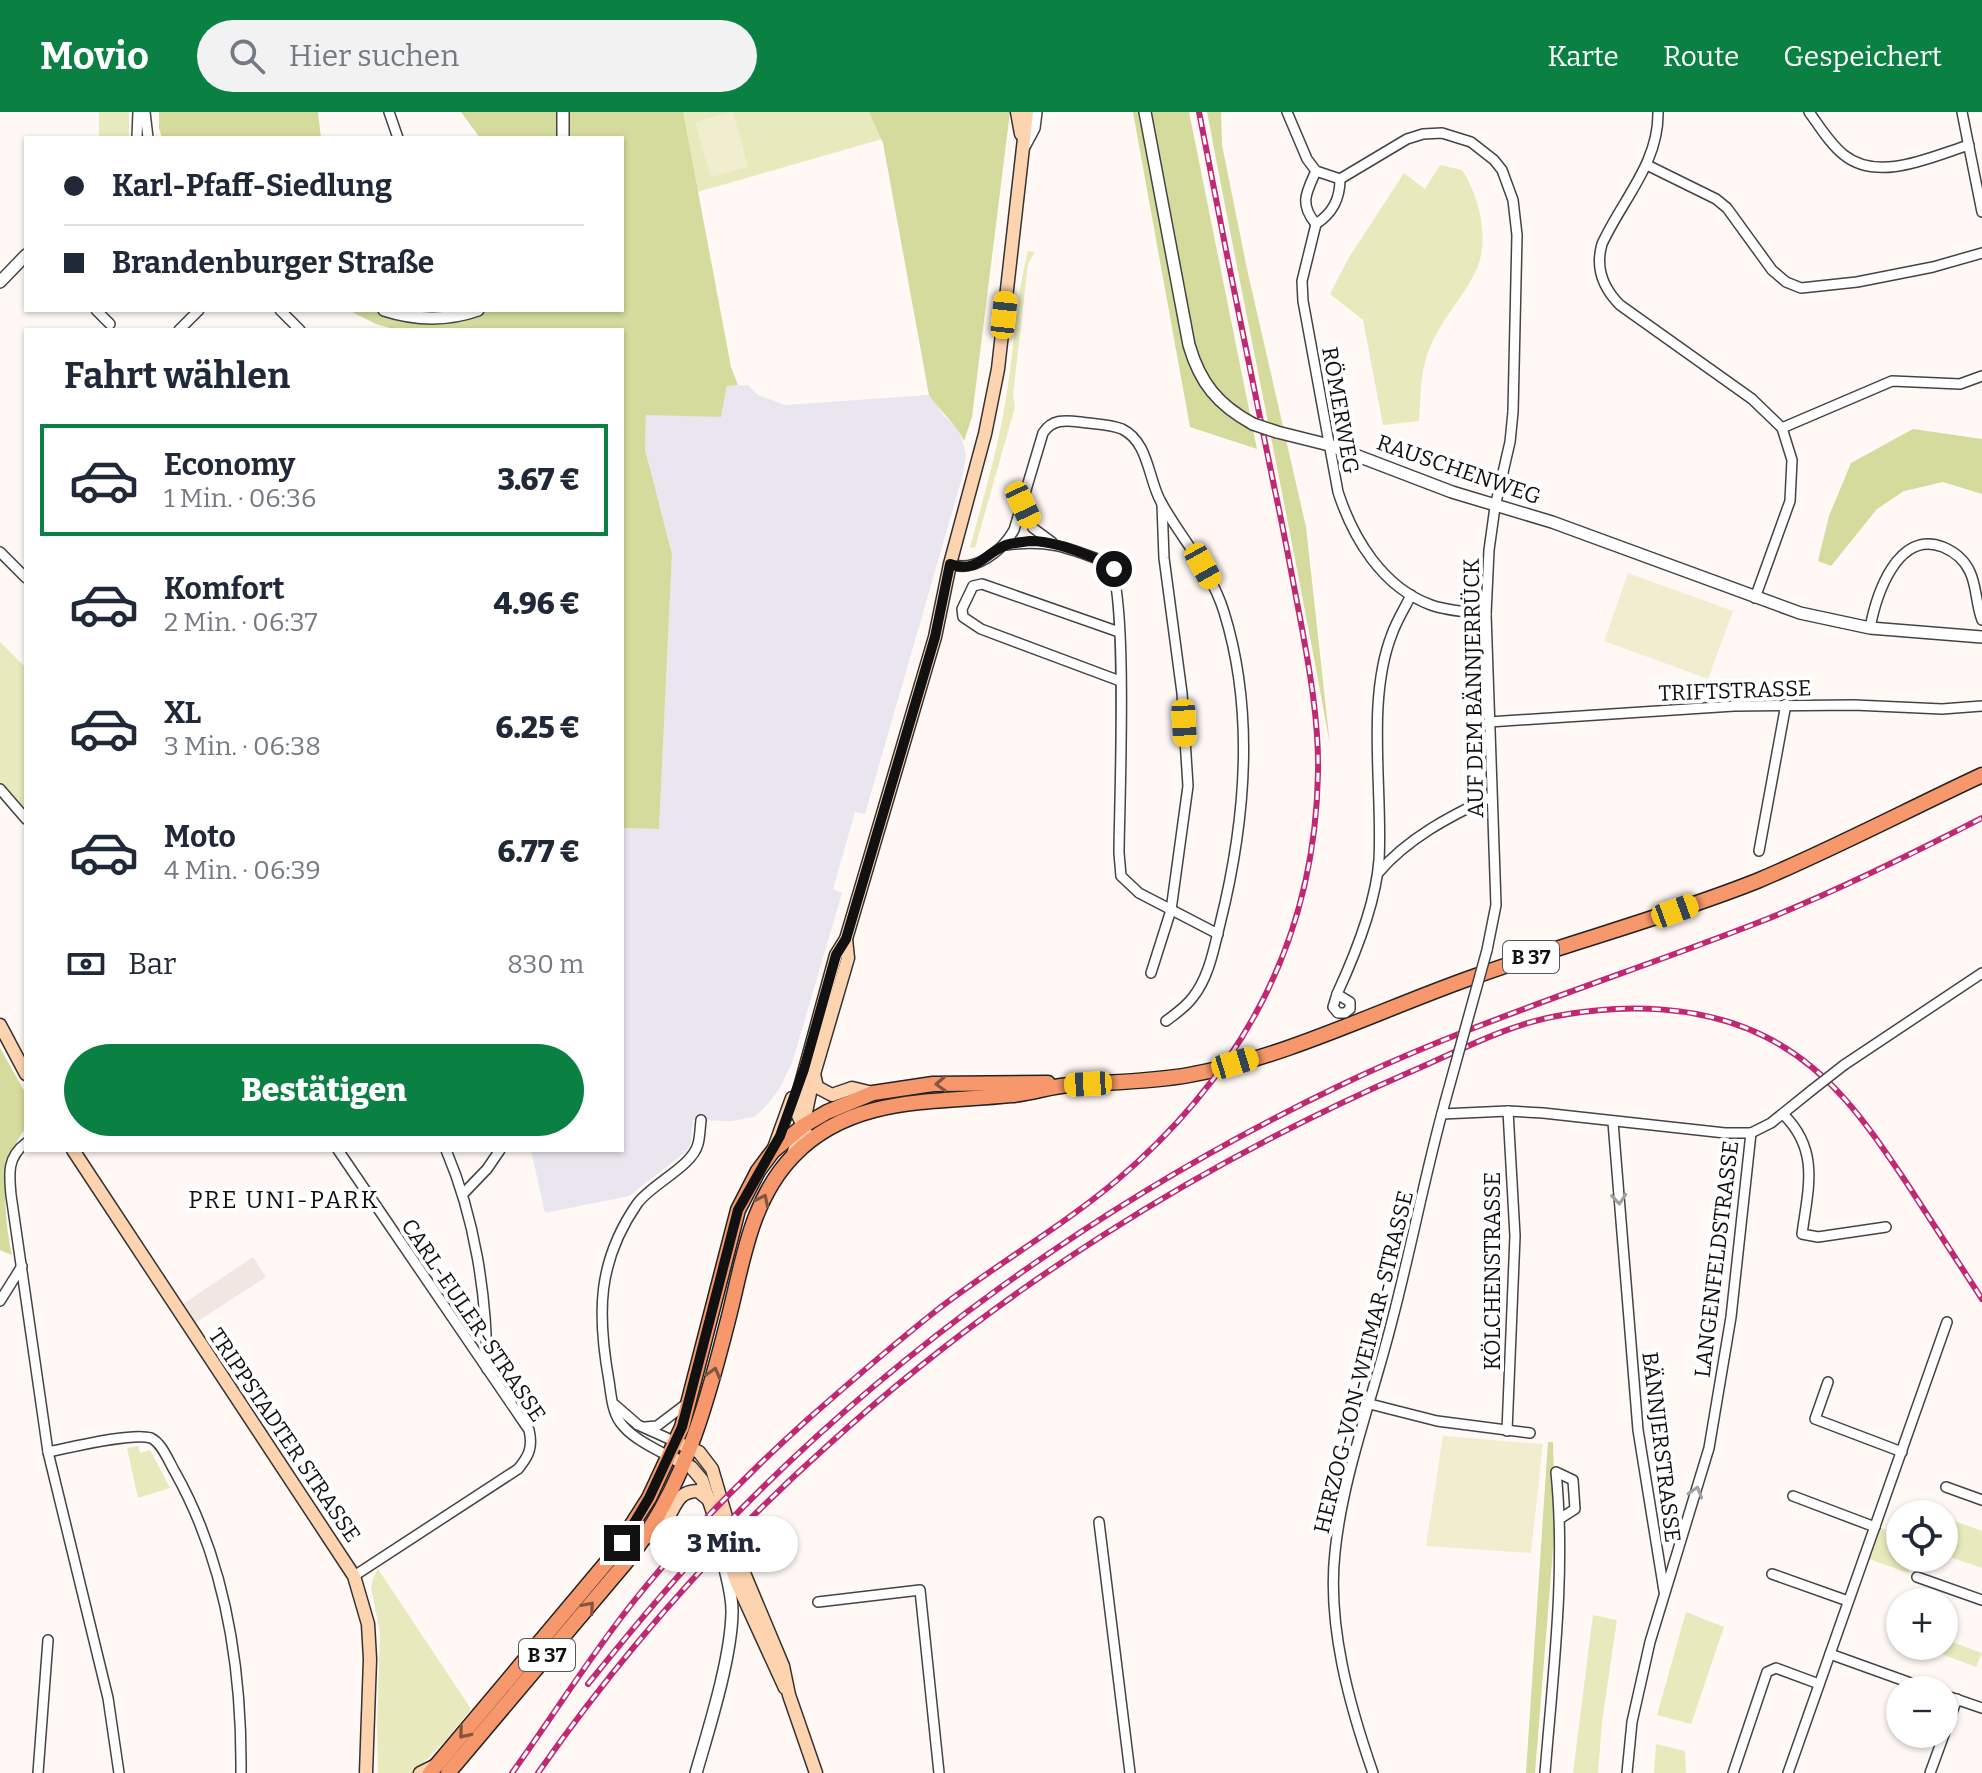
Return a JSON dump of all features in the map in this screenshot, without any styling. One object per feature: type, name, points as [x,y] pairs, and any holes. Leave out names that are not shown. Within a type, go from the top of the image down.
[{"type":"main road","points":[[1017,112],[1023,149]]},
{"type":"main road","points":[[806,1133],[796,1102],[809,1071],[836,955],[846,939],[935,637],[950,564],[993,399],[1027,112]]},
{"type":"main road","name":"B 37","points":[[439,1770],[612,1556],[637,1519],[676,1442],[738,1210],[758,1171],[773,1151],[806,1133],[880,1108],[936,1099],[1016,1095],[1064,1085],[1191,1075],[1274,1051],[1473,976],[1675,911],[1757,880],[1982,775]]},
{"type":"main road","points":[[0,1025],[24,1070]]},
{"type":"main road","points":[[809,1071],[817,1087],[832,1095],[852,1088],[873,1093]]},
{"type":"main road","points":[[773,1151],[809,1071]]},
{"type":"main road","name":"B 37","points":[[439,1770],[646,1538],[686,1463],[723,1339],[753,1222],[776,1175],[792,1157],[806,1133],[838,1106],[873,1093],[933,1084],[1011,1082],[1064,1085]]},
{"type":"main road","name":"TRIPPSTADTER STRASSE","points":[[74,1152],[354,1576],[368,1624],[370,1659],[366,1773]]},
{"type":"main road","points":[[676,1442],[699,1452],[712,1469],[776,1673],[789,1695],[816,1773]]},
{"type":"main road","points":[[670,1457],[686,1463],[702,1480],[736,1581],[758,1615]]},
{"type":"main road","points":[[646,1538],[661,1528],[685,1492],[698,1491],[710,1501]]},
{"type":"main road","points":[[420,1773],[439,1770]]},
{"type":"street","points":[[137,136],[138,112]]},
{"type":"street","points":[[145,112],[148,136]]},
{"type":"street","points":[[389,112],[397,136]]},
{"type":"street","points":[[563,112],[563,136]]},
{"type":"street","points":[[1023,149],[1034,128],[1036,112]]},
{"type":"street","name":"RAUSCHENWEG","points":[[1145,112],[1189,345],[1205,385],[1231,412],[1253,424],[1329,445],[1495,507],[1552,522],[1800,613],[1870,628],[1982,637]]},
{"type":"street","points":[[1287,112],[1307,159],[1316,171],[1340,179],[1340,193],[1330,215],[1316,224],[1306,212],[1306,197],[1316,171]]},
{"type":"street","points":[[1658,112],[1658,130],[1647,165],[1602,244],[1599,255],[1603,282],[1620,305],[1752,399],[1782,428],[1792,460],[1793,486],[1787,515],[1755,598]]},
{"type":"street","points":[[1809,112],[1847,157],[1876,166],[1895,167],[1969,145]]},
{"type":"street","points":[[1962,112],[1982,212]]},
{"type":"street","name":"AUF DEM BÄNNJERRÜCK","points":[[1340,179],[1392,146],[1423,134],[1442,133],[1471,142],[1502,170],[1513,200],[1517,235],[1513,412],[1489,550],[1486,614],[1496,905],[1487,950],[1445,1102]]},
{"type":"street","points":[[1647,165],[1716,199],[1727,208],[1772,270],[1786,282],[1801,288],[1872,279],[1982,253]]},
{"type":"street","name":"RÖMERWEG","points":[[1316,224],[1302,281],[1303,301],[1338,492],[1354,533],[1384,573],[1411,595],[1449,610],[1486,614]]},
{"type":"street","points":[[0,282],[24,257]]},
{"type":"street","points":[[98,312],[110,324]]},
{"type":"street","points":[[181,328],[197,312]]},
{"type":"street","points":[[282,312],[298,328]]},
{"type":"street","points":[[392,312],[430,318],[454,317],[471,312]]},
{"type":"street","points":[[1782,428],[1892,381],[1960,384],[1982,376]]},
{"type":"street","points":[[1006,545],[1023,505],[1048,425],[1058,421],[1119,428],[1129,434],[1143,452],[1162,504],[1193,548],[1213,585],[1231,636],[1239,680],[1244,744],[1241,811],[1233,868],[1218,934],[1203,981],[1193,998],[1166,1021]]},
{"type":"street","points":[[1151,973],[1171,910],[1188,786],[1182,693],[1164,558],[1162,504]]},
{"type":"street","points":[[1023,505],[1033,528],[1054,543],[1108,563],[1114,569],[1119,632],[1121,876],[1130,887],[1218,934]]},
{"type":"street","points":[[950,564],[961,568],[974,565],[1006,545],[1030,541],[1054,543]]},
{"type":"street","points":[[1870,628],[1874,605],[1893,566],[1907,551],[1927,545],[1938,545],[1960,558],[1970,571],[1982,620]]},
{"type":"street","points":[[0,552],[24,576]]},
{"type":"street","points":[[1119,632],[982,584],[973,586],[962,609],[963,617],[981,629],[1120,681]]},
{"type":"street","points":[[1337,994],[1359,938],[1377,874],[1380,693],[1392,634],[1411,595]]},
{"type":"street","points":[[1759,851],[1786,704]]},
{"type":"street","name":"TRIFTSTRASSE","points":[[1489,722],[1786,704],[1942,709],[1982,706]]},
{"type":"street","points":[[0,789],[24,817]]},
{"type":"street","points":[[1377,874],[1389,860],[1427,832],[1491,797]]},
{"type":"street","points":[[1751,1133],[1784,1115],[1844,1065],[1982,973]]},
{"type":"street","name":"HERZOG-VON-WEIMAR-STRASSE","points":[[1373,1773],[1360,1736],[1341,1654],[1334,1586],[1338,1526],[1406,1269],[1445,1102]]},
{"type":"street","name":"LANGENFELDSTRASSE","points":[[1442,1114],[1508,1111],[1751,1133],[1731,1317],[1709,1448],[1665,1594]]},
{"type":"street","name":"KÖLCHENSTRASSE","points":[[1507,1431],[1515,1236],[1508,1111]]},
{"type":"street","points":[[1784,1115],[1800,1134],[1809,1155],[1802,1234],[1818,1237],[1886,1227]]},
{"type":"street","points":[[670,1457],[620,1423],[614,1405],[601,1322],[602,1295],[607,1265],[617,1239],[639,1201],[696,1149],[701,1120]]},
{"type":"street","name":"BÄNNJERSTRASSE","points":[[1613,1122],[1638,1430],[1665,1594],[1637,1696],[1627,1773]]},
{"type":"street","points":[[24,1145],[9,1167],[11,1195],[48,1452],[62,1519],[91,1621],[108,1698],[119,1773]]},
{"type":"street","name":"CARL-EULER-STRASSE","points":[[339,1152],[529,1430],[532,1440],[527,1457],[518,1469],[354,1576]]},
{"type":"street","points":[[447,1152],[463,1194],[472,1231],[487,1334],[487,1369]]},
{"type":"street","points":[[463,1194],[499,1152]]},
{"type":"street","points":[[0,1301],[22,1266]]},
{"type":"street","points":[[1788,1773],[1947,1322]]},
{"type":"street","points":[[1828,1382],[1815,1419],[1902,1452]]},
{"type":"street","points":[[638,1425],[648,1428],[657,1426],[689,1402]]},
{"type":"street","points":[[1370,1404],[1437,1421],[1530,1433]]},
{"type":"street","points":[[614,1405],[638,1425],[676,1442]]},
{"type":"street","points":[[48,1452],[131,1438],[153,1439],[163,1450],[191,1507],[213,1563],[225,1608],[238,1686],[241,1773]]},
{"type":"street","points":[[1946,1487],[1982,1500]]},
{"type":"street","points":[[1793,1496],[1875,1527]]},
{"type":"street","points":[[1545,1773],[1561,1518]]},
{"type":"street","points":[[1099,1522],[1130,1773]]},
{"type":"street","points":[[696,1773],[730,1636],[732,1600],[720,1555],[720,1534]]},
{"type":"street","points":[[1772,1574],[1848,1601]]},
{"type":"street","points":[[1917,1577],[1982,1600]]},
{"type":"street","points":[[818,1602],[920,1590],[939,1773]]},
{"type":"street","points":[[730,1636],[738,1626],[758,1615]]},
{"type":"street","points":[[38,1773],[48,1640]]},
{"type":"street","points":[[1830,1654],[1891,1676]]},
{"type":"street","points":[[1733,1773],[1764,1677],[1770,1668],[1819,1684]]},
{"type":"street","points":[[1958,1699],[1982,1708]]},
{"type":"street","points":[[1930,1773],[1939,1748]]},
{"type":"shaded area","points":[[733,112],[748,167],[711,177],[695,122]]},
{"type":"shaded area","points":[[748,385],[758,395],[785,405],[929,395],[944,416],[959,429],[966,455],[963,474],[865,814],[855,812],[833,889],[842,893],[793,1060],[781,1086],[754,1117],[731,1121],[693,1120],[691,1143],[687,1151],[629,1196],[545,1213],[531,1152],[624,1152],[624,828],[659,829],[672,554],[645,448],[646,414],[721,417],[727,386]]},
{"type":"shaded area","points":[[1628,573],[1733,611],[1708,679],[1604,641]]},
{"type":"shaded area","points":[[253,1257],[266,1277],[189,1327],[177,1308]]},
{"type":"shaded area","points":[[1443,1436],[1543,1444],[1531,1553],[1426,1546]]},
{"type":"green space","points":[[99,112],[129,112],[129,136],[99,136]]},
{"type":"green space","points":[[159,112],[318,112],[321,136],[161,136]]},
{"type":"green space","points":[[461,112],[683,112],[731,367],[738,385],[727,386],[721,417],[646,415],[645,449],[672,554],[659,829],[624,828],[624,328],[390,328],[352,312],[624,312],[624,136],[479,136]]},
{"type":"green space","points":[[576,112],[869,112],[882,139],[694,193],[721,417],[624,332],[624,328],[482,328],[624,312],[624,136],[618,136]]},
{"type":"green space","points":[[869,112],[1010,112],[972,417],[964,441],[929,395],[883,143]]},
{"type":"green space","points":[[1133,112],[1189,112],[1257,449],[1190,427]]},
{"type":"green space","points":[[1207,112],[1221,112],[1222,145],[1247,269],[1306,527],[1330,745],[1300,587]]},
{"type":"green space","points":[[1440,165],[1462,170],[1468,180],[1480,216],[1481,254],[1473,276],[1430,347],[1423,374],[1419,421],[1383,425],[1363,320],[1330,294],[1348,259],[1404,173],[1425,189]]},
{"type":"green space","points":[[1028,251],[1035,252],[1028,264],[1013,395],[1015,407],[975,548],[970,547],[1002,422]]},
{"type":"green space","points":[[1913,429],[1982,439],[1982,494],[1943,482],[1904,491],[1877,509],[1831,566],[1818,561],[1829,516],[1851,463]]},
{"type":"green space","points":[[0,642],[24,666],[24,817],[0,789]]},
{"type":"green space","points":[[0,1048],[24,1090],[24,1131],[12,1154],[6,1187],[12,1255],[0,1250]]},
{"type":"green space","points":[[1548,1442],[1553,1442],[1555,1524],[1535,1773],[1526,1773]]},
{"type":"green space","points":[[138,1446],[140,1453],[150,1450],[170,1488],[138,1498],[127,1448]]},
{"type":"green space","points":[[1958,1522],[1982,1531],[1982,1568],[1958,1560]]},
{"type":"green space","points":[[1880,1528],[1886,1530],[1886,1565],[1869,1559]]},
{"type":"green space","points":[[378,1569],[471,1709],[413,1773],[378,1773],[380,1632],[371,1588]]},
{"type":"green space","points":[[1686,1612],[1724,1627],[1691,1724],[1657,1715]]},
{"type":"green space","points":[[1593,1615],[1617,1620],[1598,1773],[1573,1773]]},
{"type":"green space","points":[[1958,1644],[1982,1653],[1976,1667],[1957,1660]]},
{"type":"green space","points":[[1656,1744],[1685,1751],[1686,1773],[1654,1773]]},
{"type":"railway","points":[[512,1773],[634,1601],[695,1530],[761,1463],[921,1323],[1095,1198],[1161,1140],[1200,1096],[1234,1049],[1263,1000],[1286,947],[1303,892],[1314,834],[1318,773],[1315,716],[1288,554],[1199,112]]},
{"type":"railway","points":[[588,1684],[702,1550],[844,1412],[920,1348],[1000,1288],[1082,1231],[1167,1178],[1253,1130],[1392,1062],[1497,1019],[1790,909],[1982,818]]},
{"type":"railway","points":[[538,1773],[637,1643],[709,1561],[826,1447],[891,1390],[960,1336],[1030,1284],[1103,1236],[1253,1147],[1331,1108],[1500,1032],[1557,1016],[1636,1008],[1716,1018],[1766,1037],[1810,1065],[1861,1119],[1982,1299]]},
{"type":"district","name":"PRE UNI-PARK","points":[[284,1200]]},
{"type":"route","points":[[622,1543],[649,1498],[682,1427],[738,1210],[758,1171],[773,1151],[804,1069],[836,955],[846,939],[935,637],[950,564],[961,568],[974,565],[1006,545],[1030,541],[1054,543],[1108,563],[1114,569]]}]
